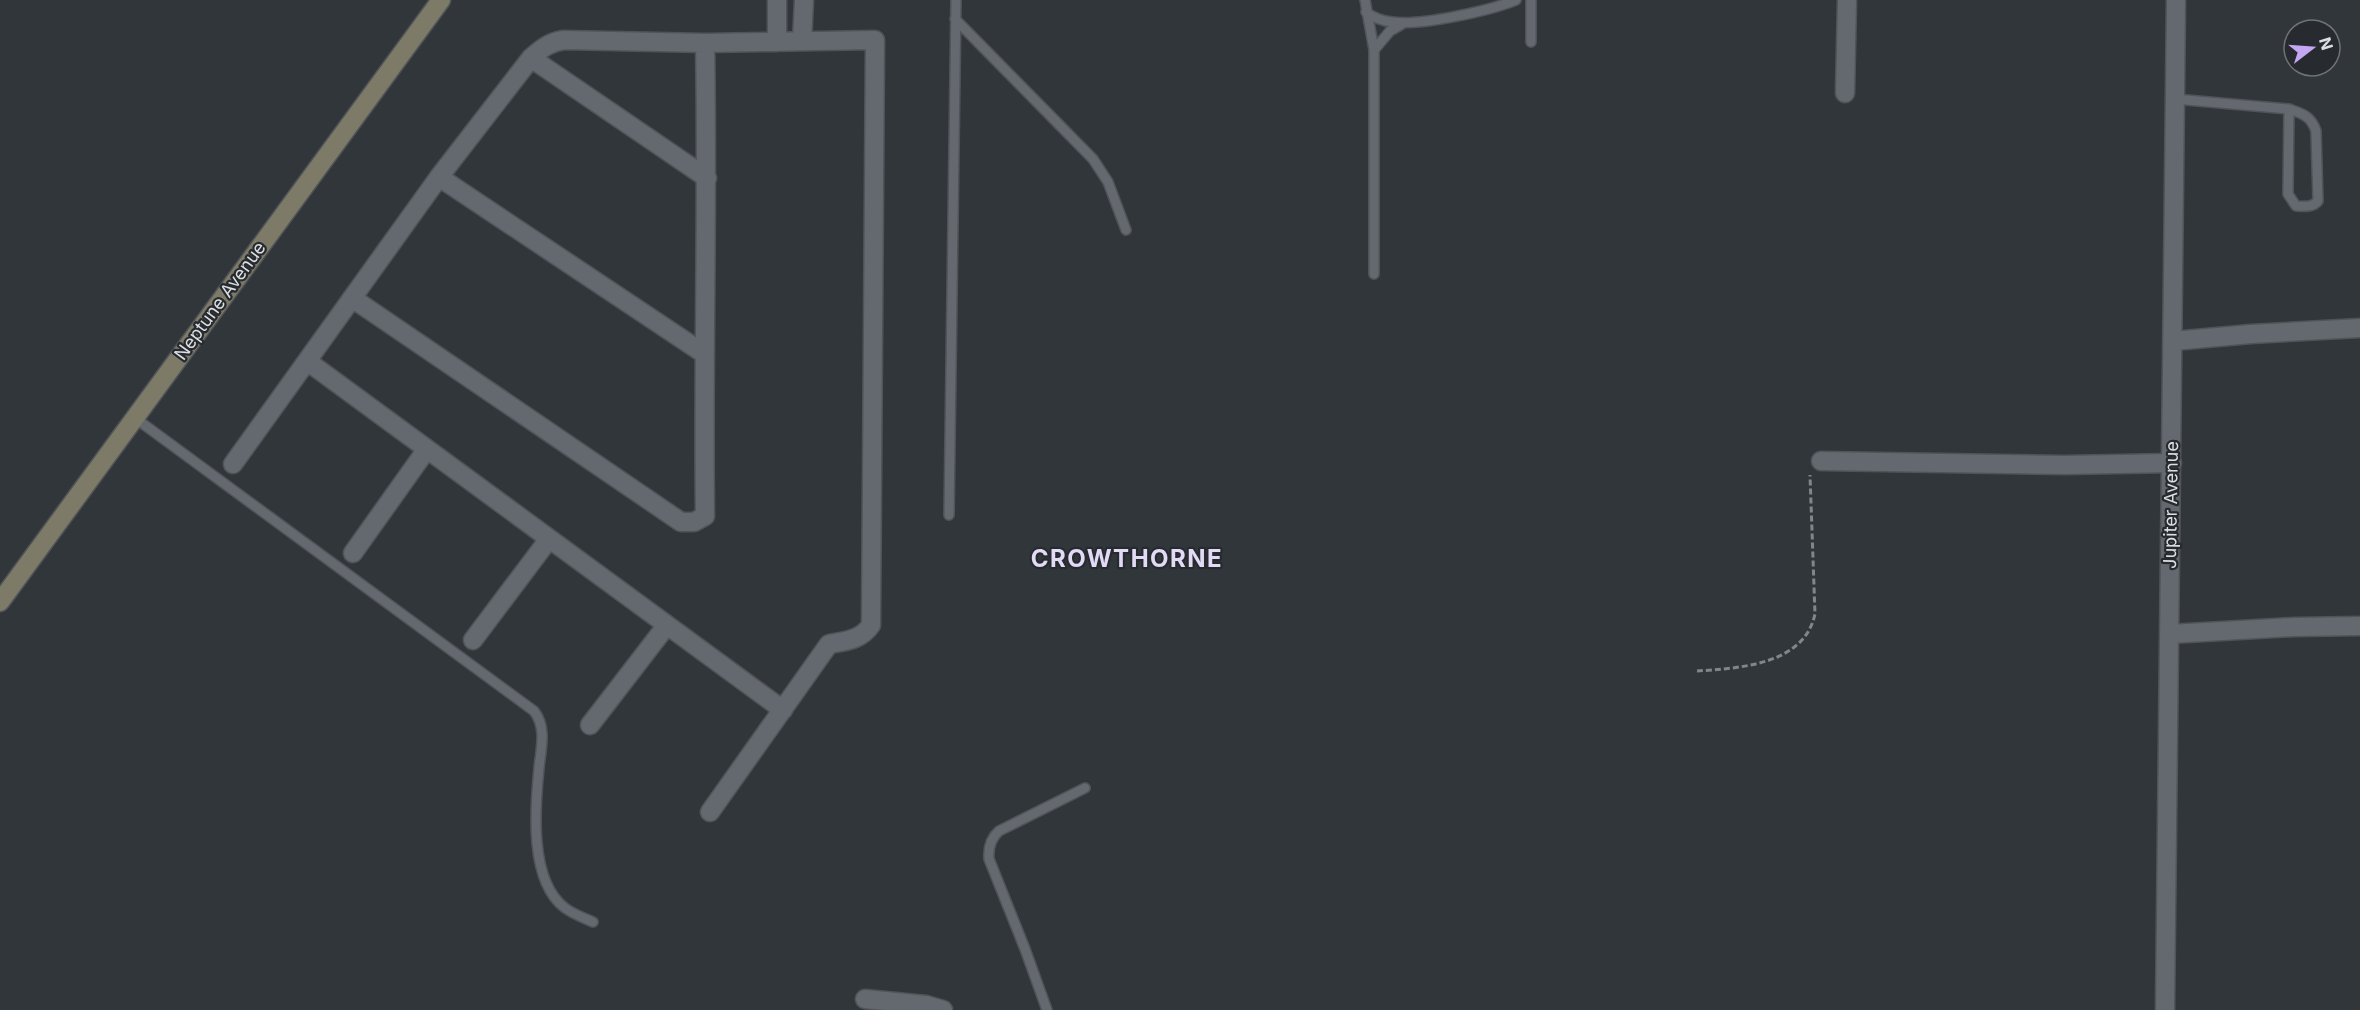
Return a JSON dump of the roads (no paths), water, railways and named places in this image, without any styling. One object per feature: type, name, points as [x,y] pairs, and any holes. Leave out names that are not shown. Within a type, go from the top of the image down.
[{"type":"main road","name":"Neptune Avenue","points":[[0,602],[441,0]]},
{"type":"street","points":[[777,0],[777,42]]},
{"type":"street","points":[[802,41],[804,0]]},
{"type":"street","points":[[1845,93],[1847,0]]},
{"type":"street","name":"Jupiter Avenue","points":[[2165,1010],[2176,0]]},
{"type":"street","points":[[233,464],[439,177],[531,58],[553,41],[564,39],[705,43],[875,40],[871,625],[865,634],[852,640],[829,644],[710,812]]},
{"type":"street","points":[[352,298],[681,522],[694,522],[705,516],[703,353],[707,178],[705,43]]},
{"type":"street","points":[[531,58],[707,178]]},
{"type":"street","points":[[439,177],[703,353]]},
{"type":"street","points":[[2173,341],[2360,328]]},
{"type":"street","points":[[307,361],[783,710]]},
{"type":"street","points":[[353,553],[427,449]]},
{"type":"street","points":[[1821,460],[2065,465],[2172,463]]},
{"type":"street","points":[[473,640],[549,538]]},
{"type":"street","points":[[590,725],[667,625]]},
{"type":"street","points":[[2170,634],[2360,626]]},
{"type":"street","points":[[865,999],[926,1005],[943,1010]]},
{"type":"lane","points":[[949,515],[956,0]]},
{"type":"lane","points":[[1365,0],[1374,50],[1374,274]]},
{"type":"lane","points":[[1366,12],[1376,19],[1422,21],[1490,9],[1516,0]]},
{"type":"lane","points":[[1531,42],[1532,0]]},
{"type":"lane","points":[[956,19],[1093,159],[1108,182],[1126,230]]},
{"type":"lane","points":[[1374,50],[1390,31],[1404,22]]},
{"type":"lane","points":[[2175,99],[2289,109],[2304,114],[2313,121],[2316,131],[2318,201],[2310,206],[2295,206],[2288,194],[2289,109]]},
{"type":"lane","points":[[135,418],[534,711],[543,735],[537,804],[542,874],[554,897],[563,907],[593,922]]},
{"type":"lane","points":[[1047,1010],[988,852],[993,836],[999,831],[1085,788]]},
{"type":"district","name":"CROWTHORNE","points":[[1127,559]]}]
